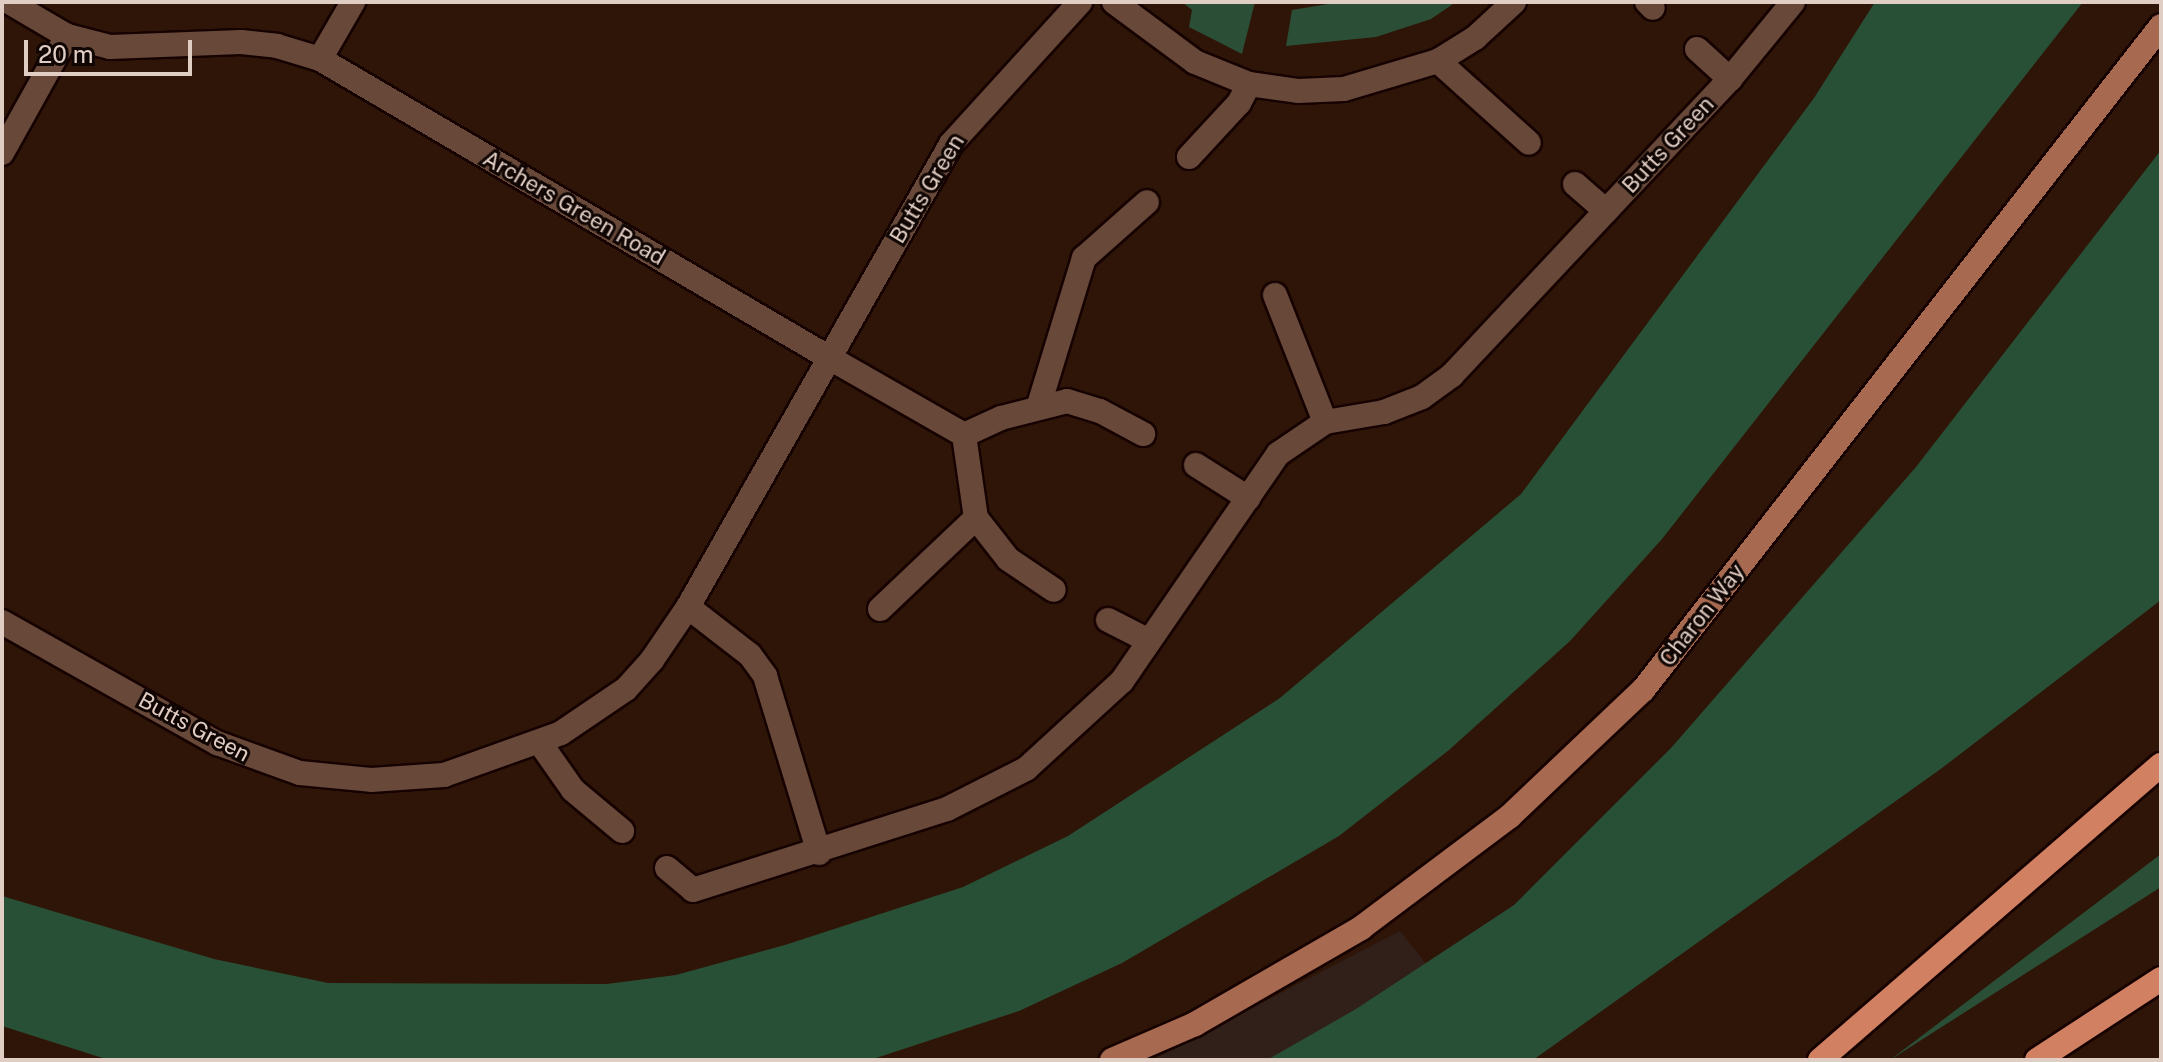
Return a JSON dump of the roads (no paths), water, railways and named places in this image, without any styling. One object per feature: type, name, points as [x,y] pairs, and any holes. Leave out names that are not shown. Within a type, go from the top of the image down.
[{"type":"highway","points":[[1820,1060],[2161,765]]},
{"type":"highway","points":[[2037,1060],[2161,979]]},
{"type":"main road","name":"Charon Way","points":[[1112,1060],[1195,1024],[1361,928],[1510,816],[1643,690],[2161,26]]},
{"type":"street","name":"Archers Green Road","points":[[9,2],[67,36],[110,47],[277,46],[320,59],[828,357]]},
{"type":"street","points":[[320,59],[353,2]]},
{"type":"street","name":"Butts Green","points":[[2,622],[217,743],[300,773],[371,780],[444,775],[540,743],[626,689],[688,607],[951,144],[1080,2]]},
{"type":"street","points":[[1114,2],[1195,62],[1249,84],[1298,91],[1344,89],[1438,61],[1475,38],[1514,2]]},
{"type":"street","name":"Butts Green","points":[[667,868],[693,890],[819,853],[947,809],[1026,769],[1122,681],[1278,454],[1325,422],[1384,412],[1422,397],[1442,382],[1730,79],[1793,2]]},
{"type":"street","points":[[2,153],[67,36]]},
{"type":"street","name":"Butts Green","points":[[1697,49],[1730,79]]},
{"type":"street","points":[[1438,61],[1529,143]]},
{"type":"street","points":[[1189,157],[1239,103],[1249,84]]},
{"type":"street","name":"Butts Green","points":[[1575,184],[1606,211]]},
{"type":"street","points":[[1039,405],[1084,258],[1147,202]]},
{"type":"street","points":[[1275,295],[1325,422]]},
{"type":"street","points":[[828,357],[964,435]]},
{"type":"street","points":[[964,435],[1039,405],[1067,401],[1100,411],[1143,434]]},
{"type":"street","points":[[964,435],[976,518],[1008,559],[1054,590]]},
{"type":"street","points":[[1196,465],[1248,498]]},
{"type":"street","points":[[880,609],[976,518]]},
{"type":"street","points":[[688,607],[750,655],[765,676],[819,853]]},
{"type":"street","points":[[1108,620],[1149,641]]},
{"type":"street","points":[[540,743],[573,790],[622,831]]}]
